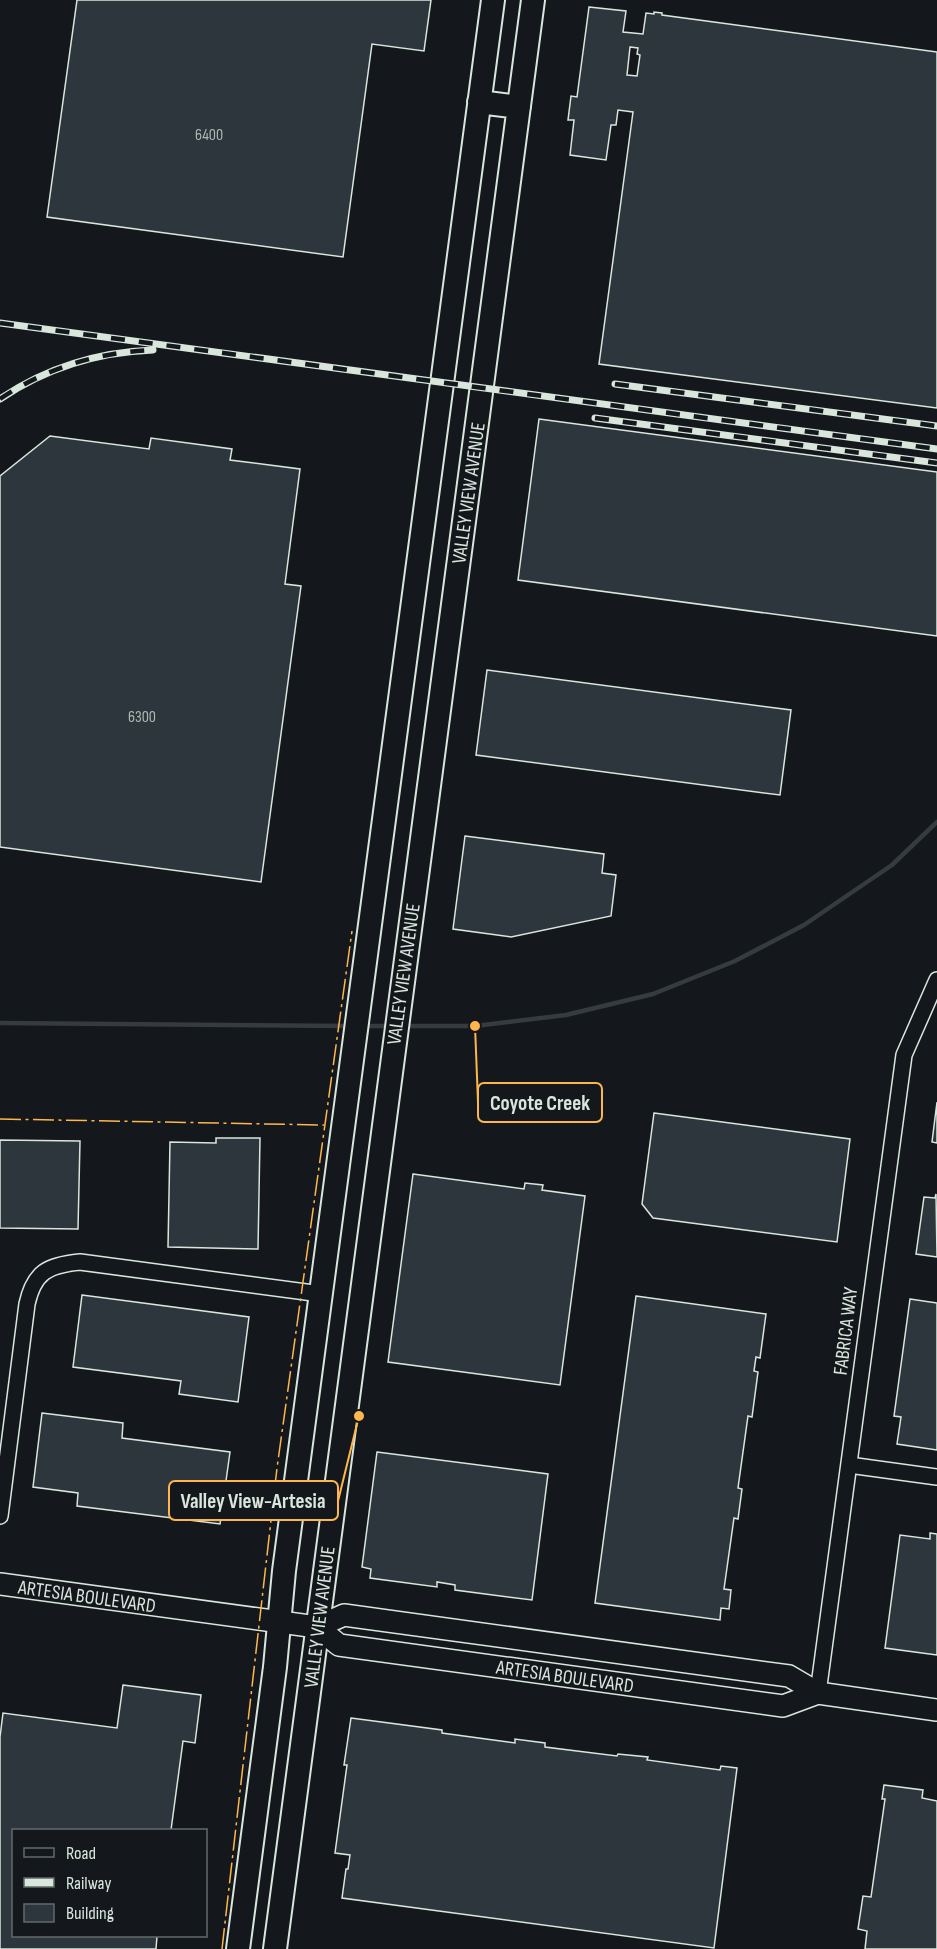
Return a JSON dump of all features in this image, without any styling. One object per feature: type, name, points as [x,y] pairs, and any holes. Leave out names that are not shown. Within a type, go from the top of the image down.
[{"type":"main road","name":"VALLEY VIEW AVENUE","points":[[238,1949],[321,1294],[493,0]]},
{"type":"main road","name":"VALLEY VIEW AVENUE","points":[[275,1949],[533,0]]},
{"type":"main road","points":[[479,102],[519,107]]},
{"type":"main road","name":"ARTESIA BOULEVARD","points":[[0,1584],[317,1627],[339,1646],[783,1706],[818,1693]]},
{"type":"main road","name":"ARTESIA BOULEVARD","points":[[317,1627],[344,1615],[789,1676],[818,1693],[937,1710]]},
{"type":"street","name":"FABRICA WAY","points":[[818,1693],[904,1055],[937,980]]},
{"type":"street","points":[[0,1516],[27,1304],[31,1286],[49,1269],[64,1263],[80,1262],[321,1294]]},
{"type":"street","points":[[849,1465],[937,1477]]},
{"type":"building","points":[[77,0],[431,0],[424,51],[372,44],[343,257],[47,217]]},
{"type":"building","points":[[589,7],[626,11],[623,32],[643,34],[646,13],[654,14],[654,12],[662,13],[662,15],[937,52],[937,408],[599,364],[633,112],[618,110],[616,125],[611,125],[606,160],[570,155],[574,120],[568,120],[571,96],[577,97]],"holes":[[[630,47],[638,48],[637,54],[640,55],[637,76],[627,75]]]},
{"type":"building","points":[[539,419],[937,472],[937,636],[518,580]]},
{"type":"building","points":[[50,436],[149,449],[151,438],[232,449],[230,460],[300,469],[285,584],[301,586],[261,882],[0,847],[0,476]]},
{"type":"building","points":[[487,670],[791,710],[780,795],[476,755]]},
{"type":"building","points":[[465,836],[604,854],[602,873],[616,875],[611,916],[511,937],[453,929]]},
{"type":"building","points":[[937,1102],[937,1143],[932,1142]]},
{"type":"building","points":[[654,1113],[850,1139],[837,1242],[653,1218],[642,1204]]},
{"type":"building","points":[[216,1138],[260,1138],[258,1249],[168,1247],[170,1142],[216,1143]]},
{"type":"building","points":[[0,1140],[80,1141],[78,1229],[0,1228]]},
{"type":"building","points":[[413,1174],[524,1189],[525,1183],[543,1185],[542,1190],[585,1196],[560,1385],[388,1362]]},
{"type":"building","points":[[936,1194],[937,1257],[916,1254],[924,1197],[935,1198]]},
{"type":"building","points":[[82,1295],[249,1317],[238,1402],[179,1394],[181,1381],[73,1367]]},
{"type":"building","points":[[636,1296],[766,1314],[760,1358],[756,1357],[754,1371],[758,1372],[752,1417],[748,1416],[738,1488],[742,1489],[738,1519],[734,1518],[724,1589],[731,1590],[729,1609],[721,1608],[720,1620],[595,1603]]},
{"type":"building","points":[[910,1299],[937,1303],[937,1450],[897,1444],[901,1417],[894,1416]]},
{"type":"building","points":[[42,1413],[123,1423],[122,1438],[230,1452],[220,1524],[77,1506],[78,1493],[33,1487]]},
{"type":"building","points":[[377,1452],[548,1474],[532,1600],[455,1590],[455,1585],[437,1582],[437,1587],[370,1578],[371,1569],[362,1567]]},
{"type":"building","points":[[930,1533],[937,1534],[937,1655],[885,1648],[900,1535],[930,1539]]},
{"type":"building","points":[[123,1685],[201,1695],[195,1743],[183,1741],[171,1829],[12,1829],[12,1937],[157,1937],[156,1949],[0,1949],[0,1737],[3,1713],[117,1728]]},
{"type":"building","points":[[351,1718],[442,1730],[442,1733],[515,1743],[515,1739],[545,1743],[545,1747],[617,1756],[618,1754],[648,1757],[647,1760],[720,1770],[721,1766],[737,1768],[714,1948],[342,1898],[350,1855],[335,1853]]},
{"type":"building","points":[[884,1785],[923,1790],[922,1798],[937,1801],[937,1949],[865,1949],[867,1931],[858,1929],[863,1896],[871,1897],[885,1799],[882,1799]]},
{"type":"waterway","points":[[405,1026],[475,1026],[566,1015],[653,994],[735,961],[804,925],[892,865],[937,822]]},
{"type":"waterway","points":[[0,1023],[351,1026]]},
{"type":"waterway","points":[[363,1026],[390,1026]]},
{"type":"railway","points":[[0,323],[937,449]]},
{"type":"railway","points":[[0,399],[54,370],[112,354],[153,350]]},
{"type":"railway","points":[[615,384],[937,426]]},
{"type":"railway","points":[[595,418],[937,463]]},
{"type":"power","points":[[222,1949],[277,1468],[352,931]]},
{"type":"power","points":[[0,1119],[324,1125]]},
{"type":"place","name":"Coyote Creek","points":[[475,1026]]},
{"type":"place","name":"Valley View-Artesia","points":[[359,1416]]}]
